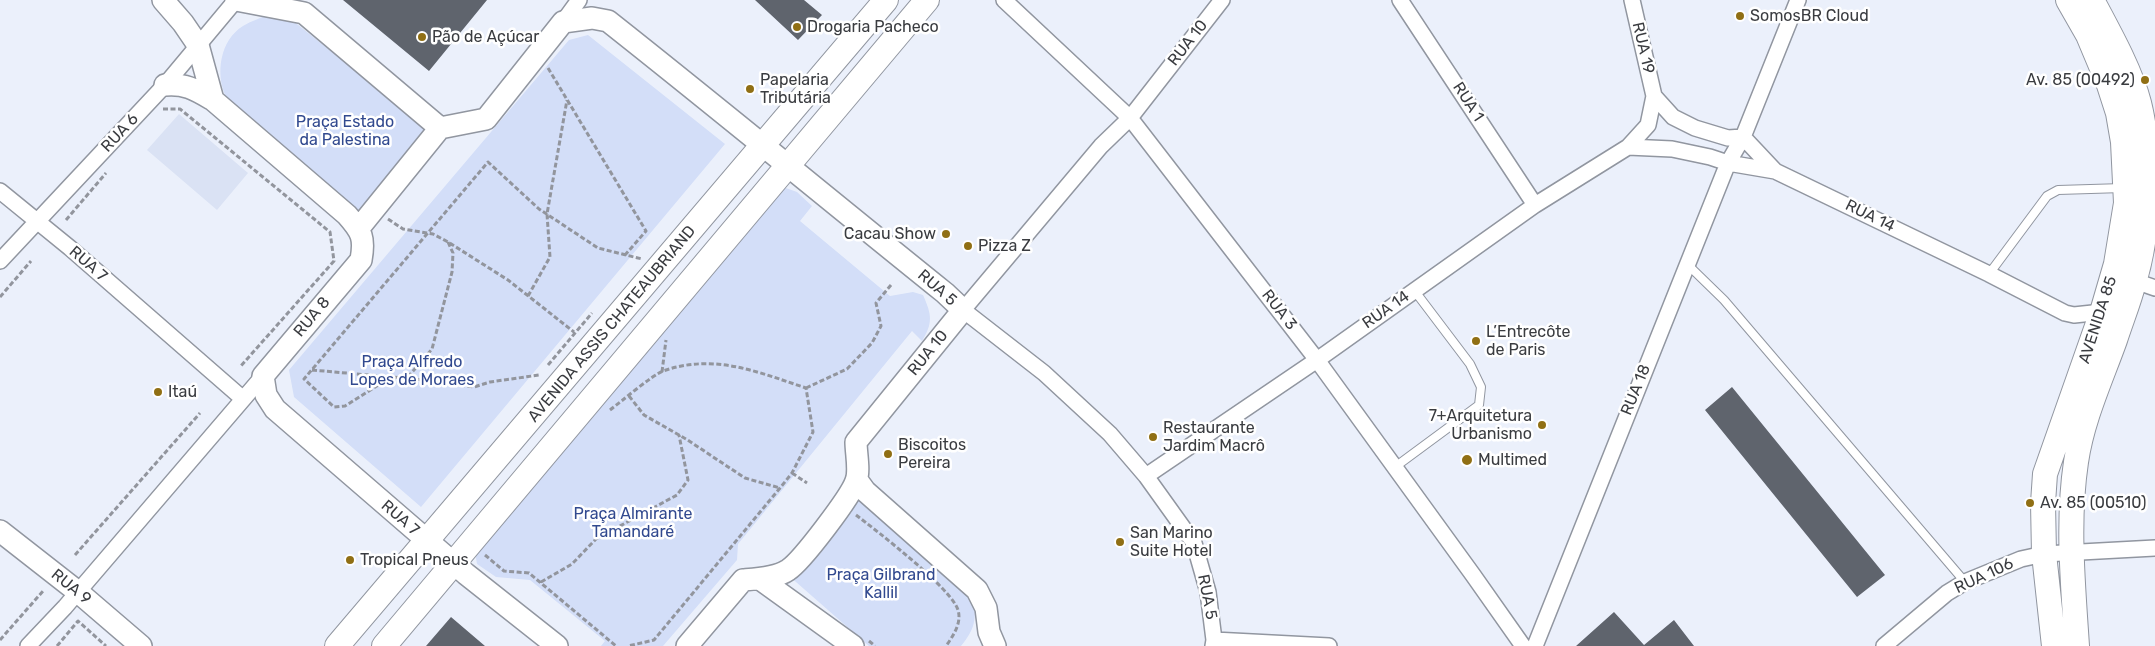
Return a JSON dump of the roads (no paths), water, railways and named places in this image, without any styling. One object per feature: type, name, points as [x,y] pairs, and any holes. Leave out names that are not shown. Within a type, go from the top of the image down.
[{"type":"main road","points":[[163,0],[198,44],[212,100]]},
{"type":"main road","points":[[236,0],[299,7],[440,128]]},
{"type":"main road","name":"AVENIDA ASSIS CHATEAUBRIAND","points":[[337,646],[886,0]]},
{"type":"main road","name":"AVENIDA ASSIS CHATEAUBRIAND","points":[[384,646],[927,0]]},
{"type":"main road","name":"AVENIDA 85","points":[[2068,0],[2088,35],[2109,85],[2123,142],[2142,192]]},
{"type":"main road","name":"AVENIDA 85","points":[[2077,646],[2072,580],[2071,510],[2076,461],[2084,427],[2145,285],[2145,227],[2142,192],[2145,145],[2139,102],[2115,44],[2092,0]]},
{"type":"main road","name":"RUA 5","points":[[563,22],[592,18],[608,22],[763,145],[945,293],[963,310]]},
{"type":"main road","points":[[165,85],[179,84],[190,87],[212,100],[347,215],[359,228],[372,209],[440,128],[486,119],[563,22]]},
{"type":"main road","name":"AVENIDA 85","points":[[2054,646],[2044,554],[2043,504],[2045,474],[2102,312],[2116,264],[2126,203],[2142,192]]},
{"type":"main road","name":"RUA 8","points":[[263,376],[360,260],[364,243],[359,228]]},
{"type":"main road","name":"RUA 10","points":[[857,480],[856,442],[963,310]]},
{"type":"main road","name":"RUA 7","points":[[263,376],[266,395],[275,409],[453,563],[557,646]]},
{"type":"main road","points":[[687,646],[743,580],[760,579],[787,572],[798,561],[841,506],[857,480],[865,491],[977,590],[986,608],[988,641]]},
{"type":"main road","name":"RUA 9","points":[[0,531],[78,592],[141,646]]},
{"type":"main road","points":[[760,579],[853,646]]},
{"type":"street","name":"RUA 6","points":[[0,261],[165,85],[236,0]]},
{"type":"street","points":[[563,22],[579,0]]},
{"type":"street","name":"RUA 3","points":[[1004,0],[1130,118],[1317,360],[1523,646]]},
{"type":"street","name":"RUA 10","points":[[963,310],[1101,146],[1130,118],[1222,0]]},
{"type":"street","name":"RUA 1","points":[[1400,0],[1535,204]]},
{"type":"street","name":"RUA 19","points":[[1632,0],[1654,96]]},
{"type":"street","name":"RUA 18","points":[[1535,646],[1728,163],[1743,137],[1798,0]]},
{"type":"street","points":[[1654,96],[1673,118],[1695,128],[1728,138],[1743,137],[1775,170]]},
{"type":"street","name":"RUA 14","points":[[1146,476],[1317,360],[1535,204],[1628,147],[1648,124],[1654,96]]},
{"type":"street","name":"RUA 14","points":[[1628,147],[1672,149],[1710,156],[1728,163],[1775,170],[1989,274],[2065,314],[2102,312]]},
{"type":"street","name":"RUA 7","points":[[0,191],[70,248],[242,398]]},
{"type":"street","name":"RUA 5","points":[[963,310],[1044,373],[1110,434],[1146,476],[1194,543],[1208,592],[1213,643]]},
{"type":"street","name":"RUA 8","points":[[28,646],[78,592],[242,398],[263,376]]},
{"type":"street","name":"RUA 106","points":[[1884,646],[1946,593],[1965,582],[2021,558],[2044,554],[2155,548]]},
{"type":"street","points":[[1213,643],[1329,646]]},
{"type":"lane","points":[[1989,274],[2047,196],[2058,190],[2142,192]]},
{"type":"lane","points":[[1687,264],[1724,300],[1965,582]]},
{"type":"lane","points":[[1395,467],[1479,405],[1481,386],[1470,364],[1414,290]]},
{"type":"place","name":"SomosBR Cloud","points":[[1740,16]]},
{"type":"place","name":"Drogaria Pacheco","points":[[797,27]]},
{"type":"place","name":"Pão de Açúcar","points":[[422,37]]},
{"type":"place","name":"Av. 85 (00492)","points":[[2145,80]]},
{"type":"place","name":"Papelaria Tributária","points":[[750,89]]},
{"type":"place","name":"Cacau Show","points":[[946,234]]},
{"type":"place","name":"Pizza Z","points":[[968,246]]},
{"type":"place","name":"L’Entrecôte de Paris","points":[[1476,341]]},
{"type":"place","name":"Itaú","points":[[158,392]]},
{"type":"place","name":"7+Arquitetura Urbanismo","points":[[1542,425]]},
{"type":"place","name":"Restaurante Jardim Macrô","points":[[1153,437]]},
{"type":"place","name":"Biscoitos Pereira","points":[[888,454]]},
{"type":"place","name":"Multimed","points":[[1467,460]]},
{"type":"place","name":"Av. 85 (00510)","points":[[2030,503]]},
{"type":"place","name":"San Marino Suite Hotel","points":[[1120,542]]},
{"type":"place","name":"Tropical Pneus","points":[[350,560]]},
{"type":"park label","name":"Praça Estado da Palestina","points":[[345,131]]},
{"type":"park label","name":"Praça Alfredo Lopes de Moraes","points":[[412,371]]},
{"type":"park label","name":"Praça Almirante Tamandaré","points":[[633,523]]},
{"type":"park label","name":"Praça Gilbrand Kallil","points":[[881,584]]}]
